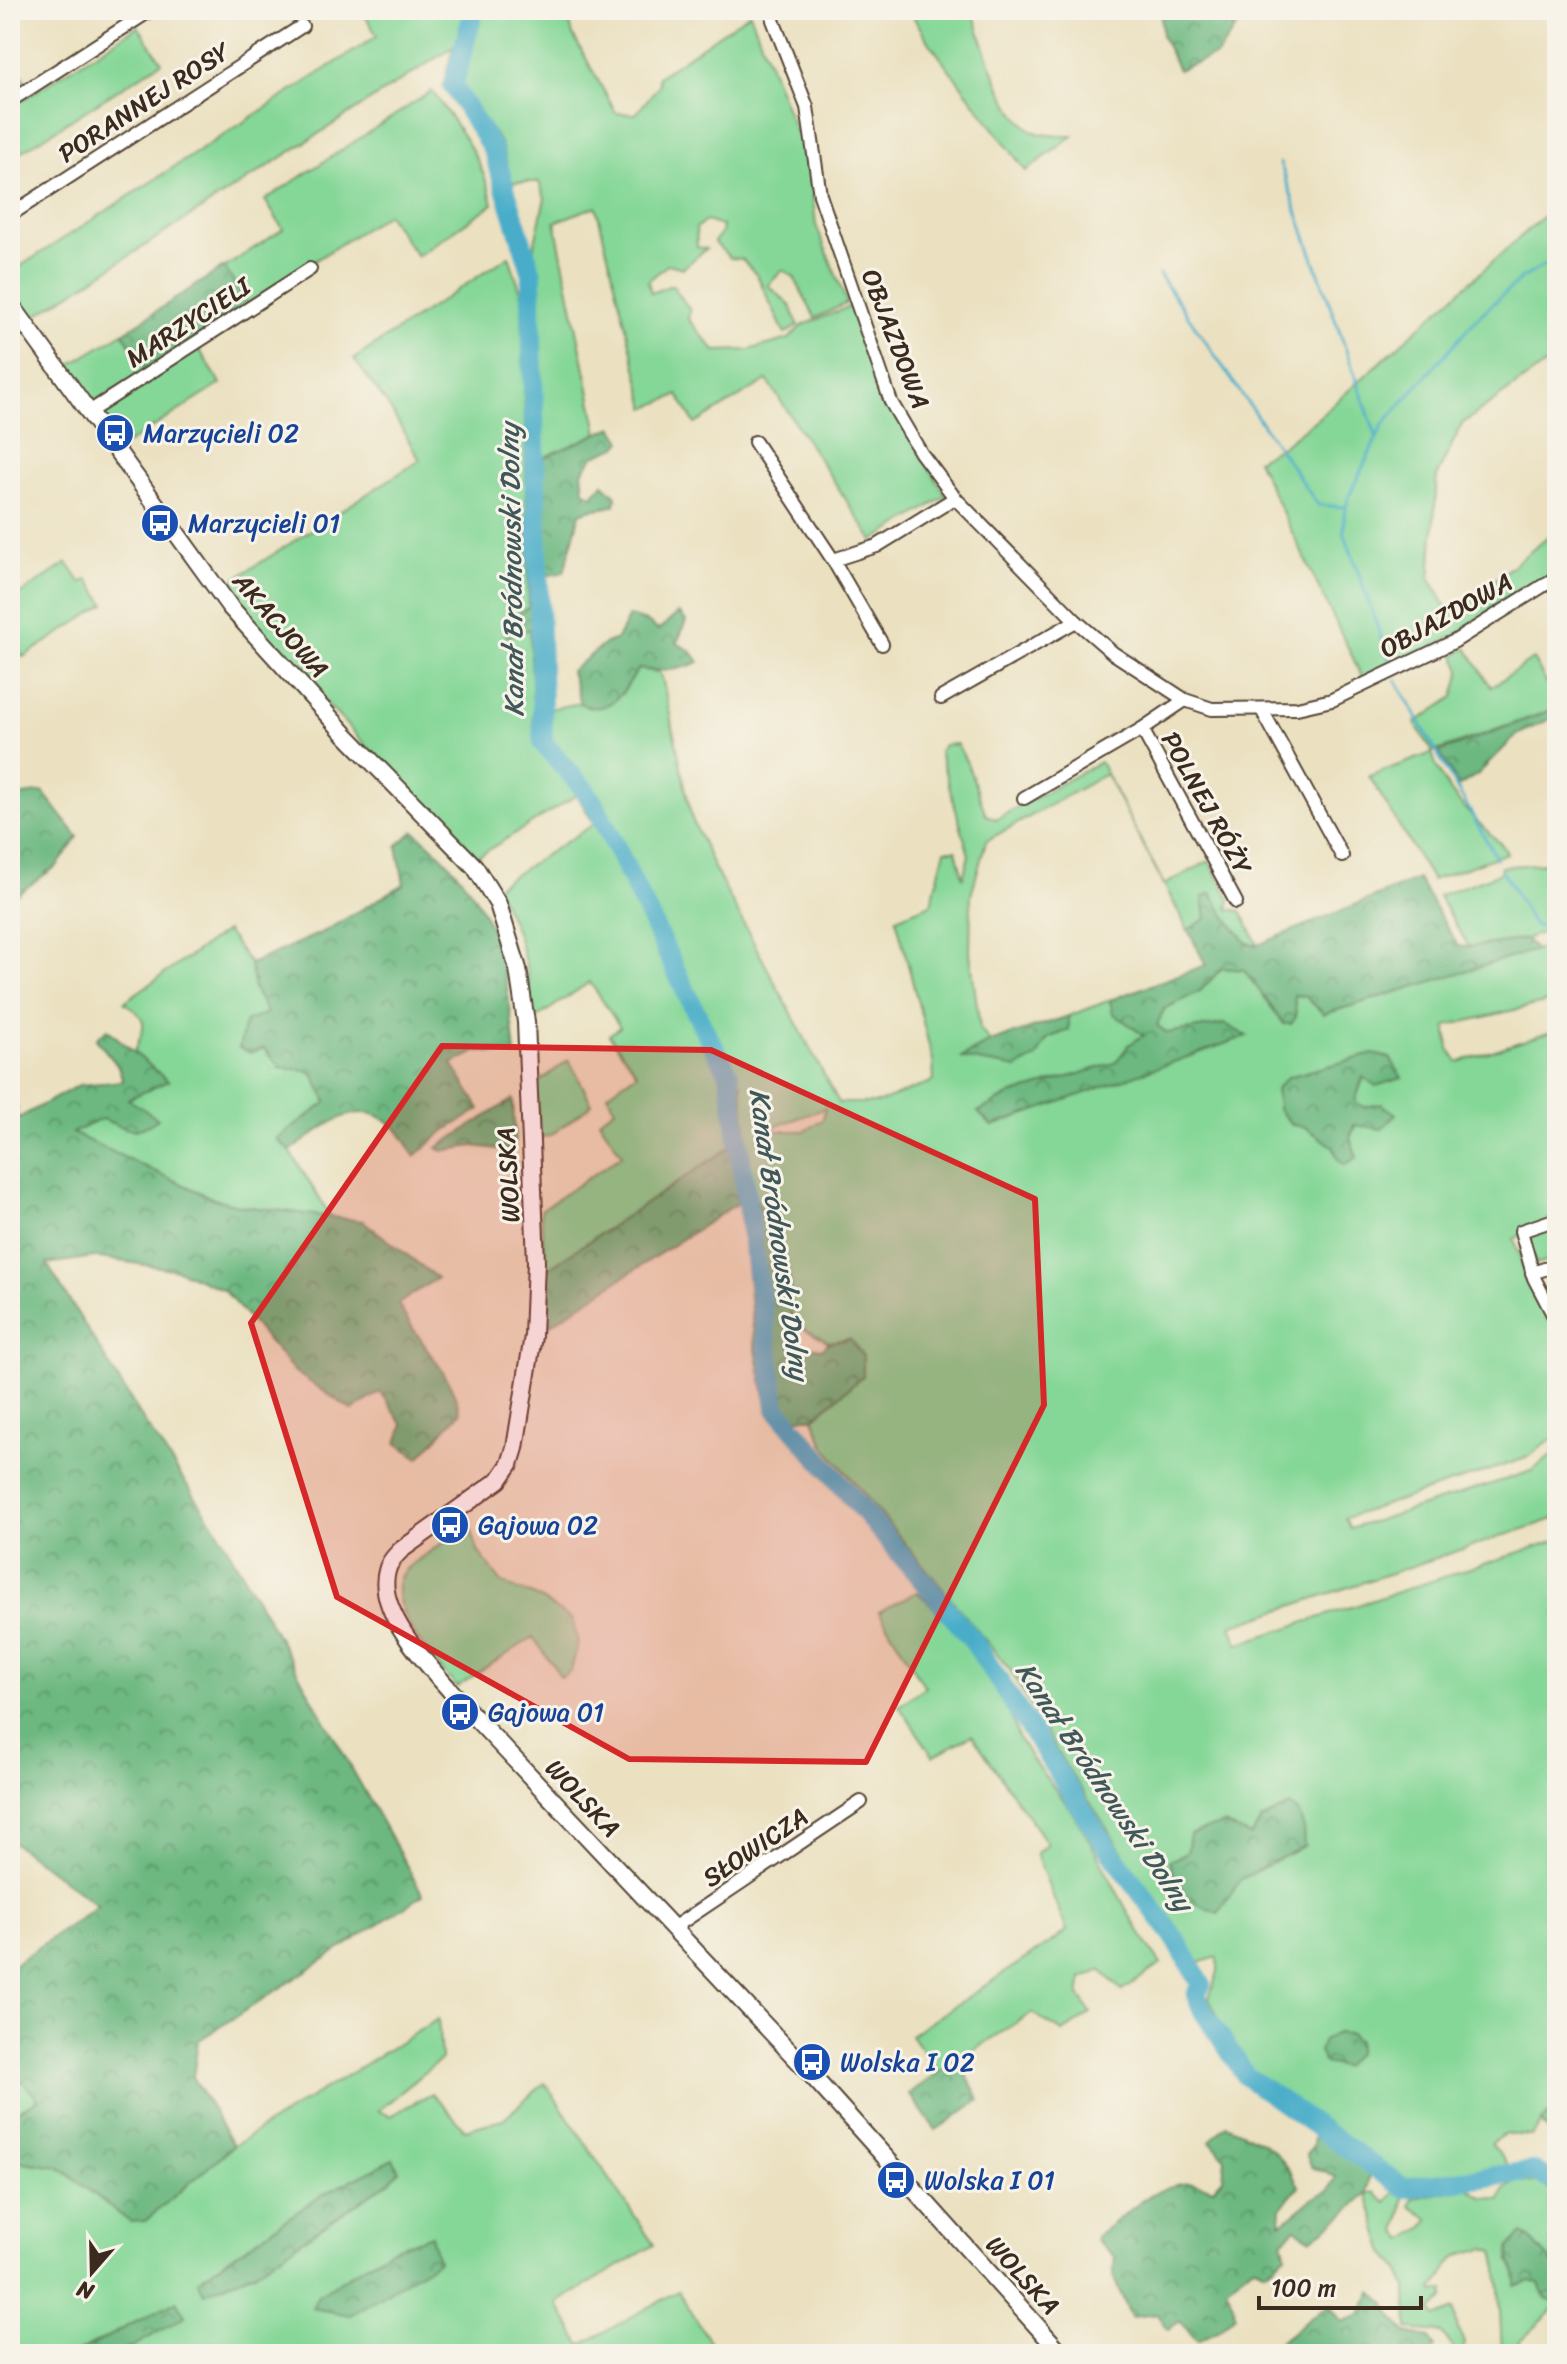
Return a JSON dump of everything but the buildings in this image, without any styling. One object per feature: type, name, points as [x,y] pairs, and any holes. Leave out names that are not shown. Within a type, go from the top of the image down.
[{"type":"street","points":[[10,101],[151,10]]},
{"type":"street","name":"OBJAZDOWA","points":[[773,20],[807,107],[812,156],[831,230],[891,402],[921,453],[955,498],[1076,621],[1113,653],[1185,700],[1212,709],[1297,708],[1332,700],[1455,641],[1557,577]]},
{"type":"street","name":"PORANNEJ ROSY","points":[[10,215],[302,26]]},
{"type":"street","name":"MARZYCIELI","points":[[89,412],[310,269]]},
{"type":"street","name":"AKACJOWA","points":[[10,303],[230,607],[346,735],[475,867],[498,904],[518,969]]},
{"type":"street","points":[[755,442],[833,560],[882,644]]},
{"type":"street","points":[[833,560],[877,546],[955,498]]},
{"type":"street","points":[[941,698],[1076,621]]},
{"type":"street","name":"POLNEJ RÓŻY","points":[[1185,700],[1142,729],[1236,902]]},
{"type":"street","points":[[1262,710],[1342,856]]},
{"type":"street","points":[[1024,798],[1142,729]]},
{"type":"street","name":"WOLSKA","points":[[518,969],[527,1045],[536,1299],[515,1448],[510,1464],[499,1480],[401,1550],[387,1571],[385,1588],[388,1604],[428,1664],[806,2069],[1062,2354]]},
{"type":"street","points":[[1557,1219],[1521,1231],[1532,1273],[1557,1322]]},
{"type":"street","points":[[1532,1273],[1557,1265]]},
{"type":"street","name":"SŁOWICZA","points":[[673,1928],[861,1802]]},
{"type":"highlighted area","points":[[442,1046],[711,1050],[1035,1199],[1044,1405],[866,1762],[629,1759],[337,1597],[251,1323]]},
{"type":"green space","points":[[362,10],[566,10],[573,35],[616,113],[636,114],[659,85],[658,77],[750,13],[795,131],[806,139],[816,225],[847,303],[815,318],[794,277],[783,270],[768,285],[791,306],[798,325],[785,334],[757,275],[742,259],[730,258],[714,242],[722,226],[706,221],[696,228],[697,247],[706,249],[683,268],[668,264],[648,281],[651,293],[672,285],[690,310],[688,319],[715,351],[749,350],[789,339],[801,326],[856,304],[881,387],[946,496],[873,541],[767,380],[695,424],[678,395],[646,408],[596,206],[555,222],[598,433],[540,460],[539,315],[532,255],[545,198],[539,182],[512,182],[501,144],[459,84],[443,87],[453,47],[31,319],[10,288],[10,273],[377,36]]},
{"type":"green space","points":[[909,10],[972,10],[996,77],[1023,123],[1035,132],[1073,136],[1026,171],[931,45]]},
{"type":"green space","points":[[1161,10],[1229,10],[1234,30],[1217,55],[1178,70],[1162,36]]},
{"type":"green space","points":[[1229,10],[1257,10],[1234,30]]},
{"type":"green space","points":[[138,26],[162,62],[10,159],[10,108]]},
{"type":"green space","points":[[10,57],[26,82],[10,93]]},
{"type":"green space","points":[[432,91],[476,158],[493,204],[417,256],[387,214],[248,304],[224,268],[283,229],[265,200]]},
{"type":"green space","points":[[1557,204],[1557,356],[1462,424],[1437,475],[1430,579],[1451,615],[1557,530],[1557,572],[1462,632],[1397,665],[1392,664],[1366,685],[1257,460],[1282,446],[1318,418]]},
{"type":"green space","points":[[509,256],[522,295],[529,607],[503,624],[530,629],[534,729],[549,729],[549,709],[580,703],[589,708],[621,695],[638,669],[658,672],[662,677],[692,819],[714,868],[839,1103],[878,1103],[934,1081],[933,1061],[896,918],[931,904],[945,850],[956,850],[963,878],[969,855],[939,751],[944,745],[957,744],[986,815],[996,819],[1100,762],[1130,820],[1106,774],[986,841],[971,895],[970,953],[980,1029],[990,1042],[962,1057],[1036,1058],[1048,1038],[1069,1030],[1069,1016],[1110,1000],[1113,1013],[1144,1035],[1129,1045],[1115,1063],[1007,1096],[978,1112],[992,1126],[1246,1036],[1225,1024],[1167,1033],[1156,1025],[1164,1009],[1200,991],[1222,968],[1244,970],[1284,1024],[1296,1017],[1294,995],[1305,996],[1324,1014],[1557,943],[1557,1000],[1446,1026],[1449,1049],[1458,1062],[1557,1030],[1557,1215],[1514,1239],[1537,1303],[1543,1302],[1557,1333],[1557,1436],[1526,1458],[1345,1518],[1350,1529],[1532,1471],[1557,1451],[1557,1518],[1231,1626],[1238,1644],[1557,1540],[1557,2113],[1549,2114],[1531,2136],[1505,2134],[1491,2143],[1509,2166],[1407,2181],[1253,2075],[1229,2040],[1209,1998],[1218,1972],[1218,1957],[1197,1963],[1172,1919],[1145,1887],[1056,1750],[1011,1671],[825,1447],[813,1418],[863,1376],[850,1339],[829,1342],[804,1329],[789,1311],[791,1286],[784,1253],[753,1194],[741,1082],[726,1087],[735,1144],[544,1271],[541,1210],[622,1155],[599,1120],[615,1109],[607,1094],[637,1073],[609,1035],[620,1027],[590,982],[532,1021],[522,951],[495,887],[594,824],[577,795],[477,857],[328,705],[224,586],[420,460],[389,407],[354,359]],"holes":[[[1373,1054],[1355,1101],[1363,1107],[1350,1138],[1357,1157],[1337,1158],[1334,1147],[1305,1127]],[[825,1108],[823,1119],[805,1131],[763,1131]],[[1223,1824],[1251,1836],[1304,1846],[1241,1879],[1218,1913],[1169,1861],[1187,1853],[1191,1834]]]},
{"type":"green space","points":[[224,267],[248,304],[146,370],[123,333]]},
{"type":"green space","points":[[539,315],[540,459],[613,427],[622,441],[617,447],[594,456],[582,472],[584,491],[592,496],[603,484],[616,496],[615,505],[580,513],[564,572],[545,576],[550,729],[534,729],[530,629],[507,637],[503,623],[529,607],[523,320]]},
{"type":"green space","points":[[123,333],[146,370],[94,403],[67,367]]},
{"type":"green space","points":[[197,346],[221,384],[125,445],[99,409]]},
{"type":"green space","points":[[67,563],[81,583],[88,579],[105,604],[23,657],[15,645],[10,645],[10,601]]},
{"type":"green space","points":[[679,613],[686,621],[677,643],[691,651],[699,662],[669,670],[638,669],[615,700],[607,705],[590,707],[580,703],[571,671],[606,643],[617,639],[629,616],[646,621],[658,630]]},
{"type":"green space","points":[[1467,648],[1491,687],[1533,659],[1557,702],[1557,708],[1433,752],[1415,723],[1454,697],[1461,671],[1455,655]]},
{"type":"green space","points":[[1552,710],[1554,717],[1517,735],[1478,774],[1459,786],[1439,752]]},
{"type":"green space","points":[[1432,753],[1452,793],[1507,853],[1432,880],[1369,776]]},
{"type":"green space","points":[[43,792],[78,837],[57,866],[10,899],[10,797]]},
{"type":"green space","points":[[1554,824],[1557,826],[1557,927],[1526,939],[1469,947],[1438,896],[1500,873],[1501,867],[1555,862]]},
{"type":"green space","points":[[414,831],[463,880],[492,930],[507,987],[515,1055],[478,1051],[452,1064],[480,1109],[442,1133],[415,1156],[394,1126],[367,1113],[340,1118],[290,1151],[277,1139],[327,1102],[312,1072],[280,1067],[264,1048],[250,1053],[239,1048],[245,1022],[267,1013],[254,989],[250,964],[325,931],[404,884],[397,846]]},
{"type":"green space","points":[[1209,861],[1230,899],[1228,909],[1241,911],[1258,945],[1247,943],[1226,917],[1203,898],[1206,919],[1188,930],[1164,885]]},
{"type":"green space","points":[[1418,879],[1458,946],[1526,939],[1535,950],[1324,1014],[1305,996],[1294,995],[1296,1017],[1291,1024],[1284,1024],[1244,970],[1222,968],[1200,991],[1164,1009],[1157,1025],[1167,1033],[1225,1024],[1247,1036],[992,1126],[978,1112],[1007,1096],[1115,1063],[1129,1045],[1143,1035],[1113,1013],[1110,1000],[1206,965],[1188,930],[1206,919],[1203,898],[1211,893],[1247,943],[1258,945]]},
{"type":"green space","points":[[226,931],[250,964],[254,989],[267,1013],[264,1048],[280,1067],[312,1072],[327,1102],[277,1139],[290,1151],[331,1217],[242,1206],[214,1199],[71,1133],[103,1118],[130,1129],[142,1128],[157,1119],[127,1099],[167,1081],[134,1053],[143,1024],[138,1014],[124,1002]]},
{"type":"green space","points":[[1069,1016],[1069,1030],[1048,1038],[1036,1058],[1017,1068],[961,1058],[990,1042]]},
{"type":"green space","points":[[107,1029],[168,1081],[128,1099],[158,1119],[150,1125],[131,1130],[102,1119],[72,1133],[214,1199],[242,1206],[363,1221],[437,1278],[398,1304],[450,1384],[460,1413],[419,1458],[397,1443],[403,1425],[381,1392],[352,1410],[295,1372],[224,1290],[178,1270],[94,1257],[47,1264],[145,1423],[217,1529],[423,1895],[198,2041],[193,2077],[233,2146],[145,2221],[130,2222],[59,2167],[10,2160],[10,2115],[39,2100],[22,2081],[10,2088],[10,2065],[17,2061],[10,2021],[10,1967],[98,1906],[10,1840],[10,1103],[17,1105],[17,1119],[79,1085],[123,1081],[118,1066],[96,1039]]},
{"type":"green space","points":[[1373,1054],[1390,1058],[1402,1078],[1376,1086],[1363,1077],[1355,1101],[1363,1107],[1382,1104],[1396,1114],[1382,1129],[1354,1125],[1350,1138],[1357,1157],[1345,1165],[1337,1158],[1334,1147],[1305,1127],[1292,1125],[1278,1109],[1276,1089],[1287,1077]]},
{"type":"green space","points":[[569,1060],[592,1104],[551,1135],[539,1138],[536,1084]]},
{"type":"green space","points":[[513,1099],[515,1145],[506,1150],[473,1146],[442,1151],[437,1148]]},
{"type":"green space","points":[[735,1144],[741,1199],[753,1194],[783,1249],[791,1311],[801,1344],[822,1349],[829,1342],[850,1339],[863,1356],[863,1376],[813,1418],[779,1422],[765,1397],[754,1339],[741,1201],[545,1328],[544,1271]]},
{"type":"green space","points":[[1557,1224],[1557,1258],[1536,1265],[1526,1235]]},
{"type":"green space","points":[[470,1525],[478,1551],[503,1584],[535,1596],[573,1620],[578,1643],[571,1671],[561,1677],[533,1637],[457,1687],[425,1649],[405,1616],[399,1600],[398,1584],[404,1571]]},
{"type":"green space","points":[[917,1592],[944,1618],[979,1664],[1009,1713],[1021,1742],[1078,1821],[1138,1930],[1161,1964],[1122,1991],[1101,1970],[1082,1979],[1079,1995],[1091,2013],[1063,2032],[1032,2013],[938,2073],[911,2035],[1067,1931],[1036,1854],[1047,1844],[972,1735],[933,1756],[899,1706],[925,1687],[879,1612]]},
{"type":"green space","points":[[1289,1806],[1301,1818],[1304,1846],[1241,1879],[1218,1913],[1186,1894],[1169,1861],[1187,1853],[1190,1834],[1224,1824],[1251,1836],[1261,1820]]},
{"type":"green space","points":[[438,2019],[441,2059],[378,2111],[390,2116],[432,2093],[465,2130],[503,2119],[545,2083],[654,2245],[557,2303],[581,2345],[678,2291],[718,2354],[121,2354],[185,2316],[176,2301],[75,2354],[10,2354],[10,2160],[58,2167],[130,2221],[145,2221],[233,2146]],"holes":[[[393,2159],[390,2181],[254,2273],[204,2292],[199,2279],[322,2195]]]},
{"type":"green space","points":[[1336,2033],[1350,2034],[1358,2041],[1357,2053],[1343,2067],[1324,2063],[1319,2052],[1323,2040]]},
{"type":"green space","points":[[946,2067],[963,2069],[980,2100],[936,2130],[909,2094]]},
{"type":"green space","points":[[22,2080],[39,2100],[10,2115],[10,2088]]},
{"type":"green space","points":[[1557,2113],[1557,2155],[1553,2152],[1553,2137],[1541,2122],[1549,2114]]},
{"type":"green space","points":[[1226,2125],[1269,2148],[1292,2173],[1299,2186],[1281,2208],[1280,2223],[1314,2198],[1328,2192],[1336,2177],[1312,2167],[1306,2154],[1313,2146],[1314,2135],[1370,2172],[1367,2194],[1341,2217],[1311,2239],[1296,2229],[1282,2241],[1286,2255],[1265,2271],[1253,2265],[1226,2288],[1235,2315],[1219,2330],[1198,2341],[1179,2321],[1168,2330],[1158,2314],[1131,2317],[1113,2276],[1115,2257],[1096,2240],[1096,2236],[1163,2189],[1192,2183],[1213,2189],[1223,2178],[1225,2158],[1210,2141]]},
{"type":"green space","points":[[393,2159],[399,2171],[390,2181],[254,2273],[204,2293],[198,2280],[322,2195]]},
{"type":"green space","points":[[1517,2181],[1540,2183],[1557,2195],[1557,2268],[1530,2238],[1509,2260],[1517,2273],[1540,2284],[1546,2299],[1557,2303],[1557,2307],[1506,2354],[1502,2354],[1498,2268],[1494,2252],[1486,2248],[1456,2258],[1433,2288],[1434,2292],[1445,2290],[1444,2299],[1431,2311],[1436,2317],[1454,2309],[1458,2332],[1465,2341],[1463,2354],[1458,2354],[1441,2332],[1408,2329],[1407,2288],[1399,2269],[1384,2251],[1367,2194],[1373,2192],[1387,2202],[1395,2191],[1404,2196],[1397,2231],[1404,2240],[1424,2227],[1429,2219],[1410,2206],[1413,2198],[1467,2188],[1482,2197],[1500,2200],[1505,2188]]},
{"type":"green space","points":[[1522,2234],[1530,2238],[1557,2268],[1557,2303],[1546,2299],[1540,2284],[1530,2281],[1516,2286],[1509,2247]]},
{"type":"green space","points":[[431,2235],[438,2261],[350,2315],[312,2308],[318,2295],[390,2250]]},
{"type":"green space","points":[[1372,2292],[1385,2303],[1406,2333],[1429,2338],[1435,2348],[1427,2354],[1264,2354],[1329,2304],[1342,2322],[1361,2314]]},
{"type":"green space","points":[[176,2301],[185,2316],[121,2354],[75,2354]]},
{"type":"waterway","name":"Kanał Bródnowski Dolny","points":[[474,10],[453,86],[493,150],[532,274],[543,743],[597,808],[729,1074],[776,1408],[972,1639],[1103,1842],[1176,1940],[1201,1984],[1196,1995],[1204,2013],[1247,2077],[1404,2188],[1533,2171],[1557,2183]]},
{"type":"waterway","points":[[1280,163],[1377,438]]},
{"type":"waterway","points":[[1390,663],[1344,532],[1344,514],[1350,494],[1383,425],[1479,316],[1522,278],[1557,258]]},
{"type":"waterway","points":[[1159,274],[1318,505],[1345,507]]},
{"type":"waterway","points":[[1396,680],[1497,859]]},
{"type":"waterway","points":[[1503,872],[1533,924],[1538,927],[1557,920]]},
{"type":"place","name":"Marzycieli 02","points":[[115,433]]},
{"type":"place","name":"Marzycieli 01","points":[[160,523]]},
{"type":"place","name":"Gajowa 02","points":[[450,1525]]},
{"type":"place","name":"Gajowa 01","points":[[460,1712]]},
{"type":"place","name":"Wolska I 02","points":[[812,2062]]},
{"type":"place","name":"Wolska I 01","points":[[896,2180]]}]
